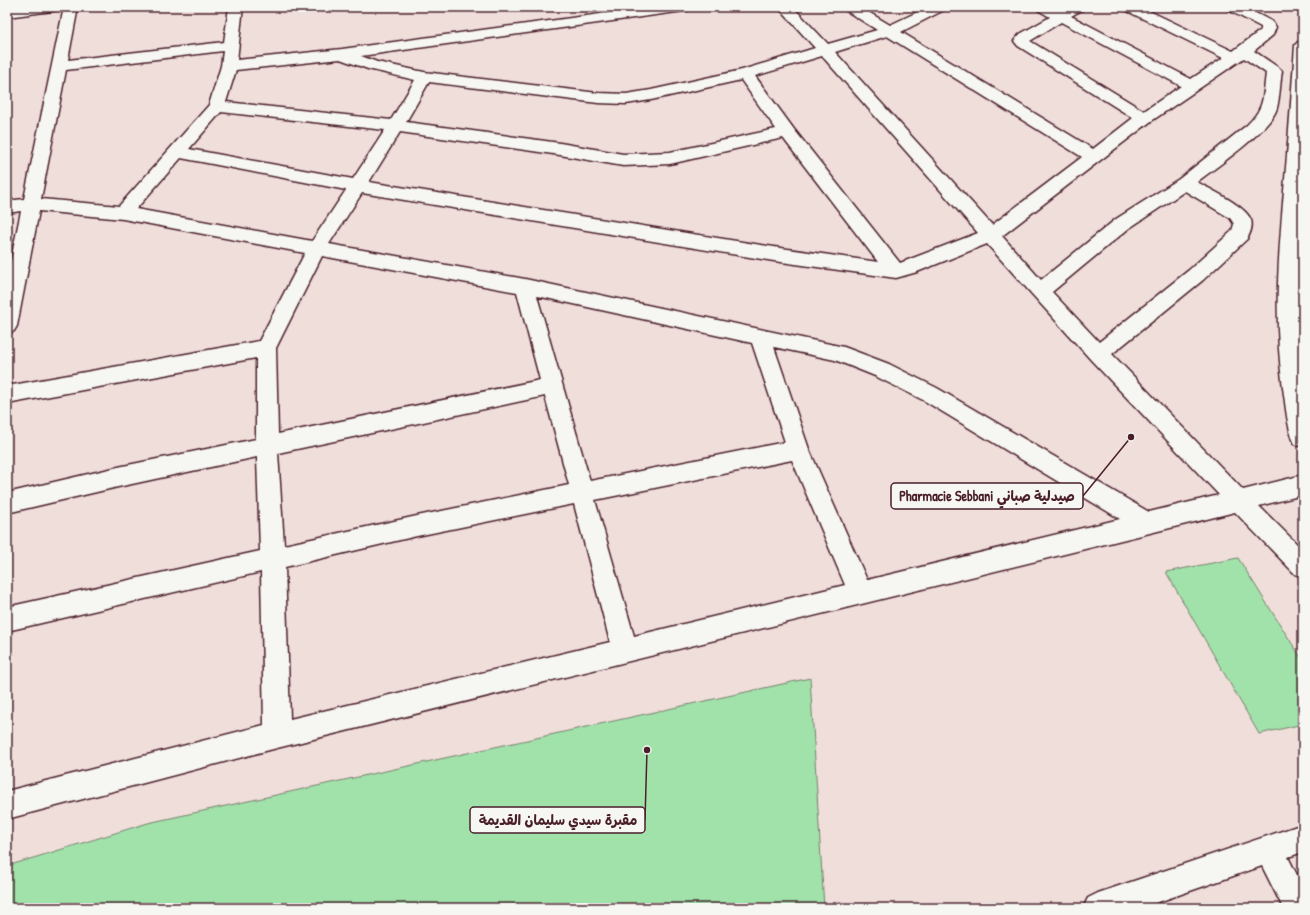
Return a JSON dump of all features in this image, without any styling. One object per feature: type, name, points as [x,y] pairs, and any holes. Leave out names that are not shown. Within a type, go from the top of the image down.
[{"type":"street","points":[[7,13],[52,7]]},
{"type":"street","points":[[7,326],[10,291],[31,204],[71,7]]},
{"type":"street","points":[[123,213],[217,106],[229,66],[236,7]]},
{"type":"street","points":[[229,66],[342,54],[684,7]]},
{"type":"street","points":[[785,7],[825,49],[1098,354],[1303,566]]},
{"type":"street","points":[[850,7],[1094,157]]},
{"type":"street","points":[[342,54],[373,66],[424,77],[598,98],[626,99],[651,95],[745,74],[825,49],[890,31],[939,7]]},
{"type":"street","points":[[1042,7],[1192,86]]},
{"type":"street","points":[[1077,7],[1025,37],[1022,41],[1144,118]]},
{"type":"street","points":[[1040,291],[1122,224],[1185,183],[1253,129],[1264,118],[1269,107],[1274,71],[1130,7]]},
{"type":"street","points":[[177,152],[358,186],[581,221],[774,254],[896,271],[910,267],[991,235],[1144,118],[1268,32],[1269,27],[1266,24],[1233,7]]},
{"type":"street","points":[[1303,44],[1289,249],[1287,315],[1294,392],[1303,438]]},
{"type":"street","points":[[59,66],[232,46]]},
{"type":"street","points":[[745,74],[787,132],[896,271]]},
{"type":"street","points":[[277,735],[271,504],[267,447],[266,348],[317,248],[396,126],[424,77]]},
{"type":"street","points":[[217,106],[396,126],[560,149],[623,160],[670,158],[787,132]]},
{"type":"street","points":[[1098,354],[1196,275],[1241,234],[1244,224],[1236,214],[1185,183]]},
{"type":"street","points":[[7,207],[31,204],[123,213],[525,286],[837,353],[882,370],[930,394],[1145,522]]},
{"type":"street","points":[[525,286],[625,650]]},
{"type":"street","points":[[760,336],[798,449],[860,592]]},
{"type":"street","points":[[7,395],[266,348]]},
{"type":"street","points":[[7,503],[118,477],[267,447],[552,386]]},
{"type":"street","points":[[7,619],[417,526],[798,449]]},
{"type":"street","points":[[7,805],[277,735],[1303,484]]},
{"type":"street","points":[[1098,908],[1303,838]]},
{"type":"street","points":[[1269,849],[1298,908]]},
{"type":"green space","points":[[1238,558],[1303,661],[1303,724],[1259,734],[1166,572]]},
{"type":"green space","points":[[810,678],[824,908],[7,908],[7,866],[148,823]]},
{"type":"place","name":"Pharmacie Sebbani صيدلية صباني","points":[[1131,437]]},
{"type":"place","name":"مقبرة سيدي سليمان القديمة","points":[[647,750]]}]
